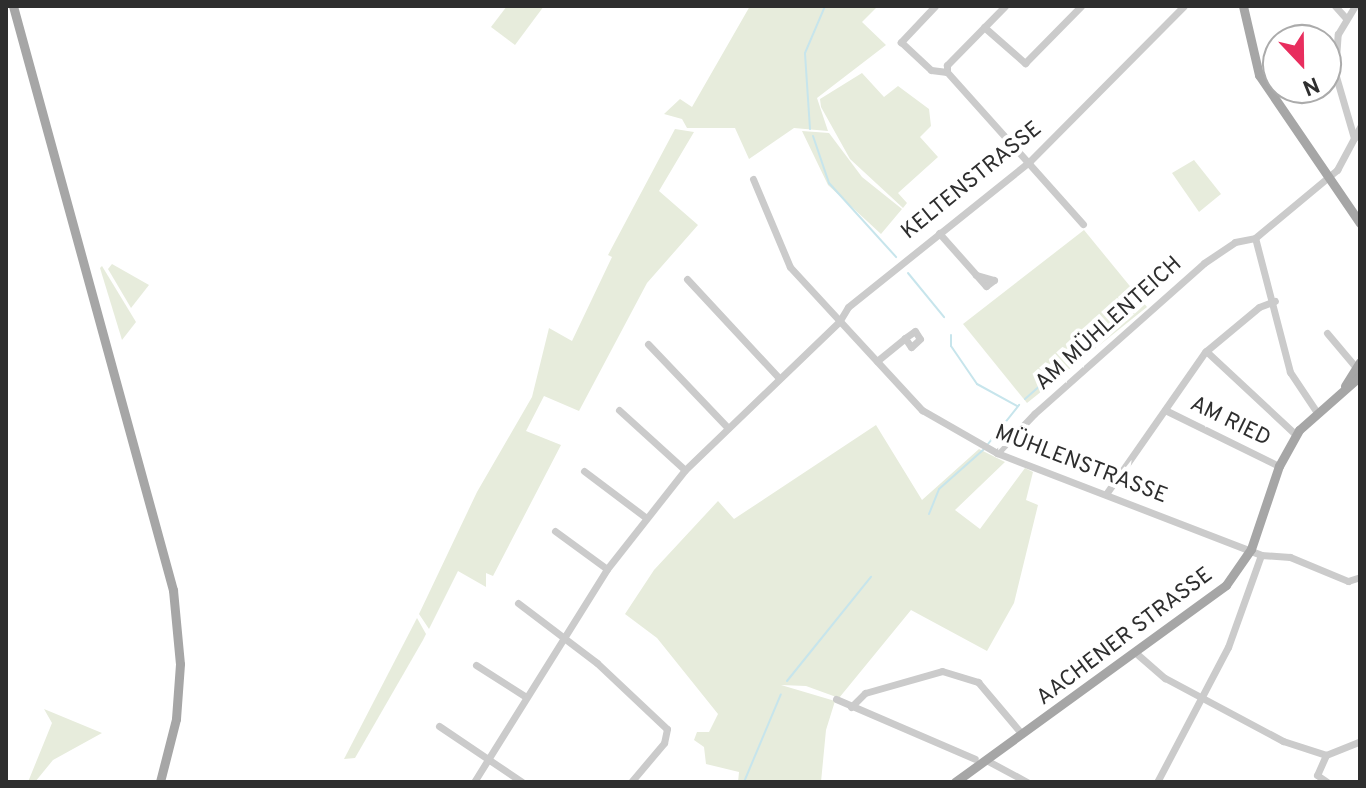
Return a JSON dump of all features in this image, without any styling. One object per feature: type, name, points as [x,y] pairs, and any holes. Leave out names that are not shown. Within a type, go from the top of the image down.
[{"type":"main road","points":[[13,6],[173,590],[180,664],[176,719],[160,782]]},
{"type":"main road","points":[[1243,6],[1259,75],[1360,223]]},
{"type":"main road","name":"AACHENER STRASSE","points":[[955,782],[1218,593],[1251,549],[1279,466],[1296,435],[1359,370]]},
{"type":"street","points":[[935,6],[901,42],[931,70],[947,72],[1030,161],[1083,224]]},
{"type":"street","points":[[947,72],[947,65],[1005,6]]},
{"type":"street","points":[[984,27],[1025,63],[1081,6]]},
{"type":"street","name":"KELTENSTRASSE","points":[[474,782],[607,569],[685,470],[839,322],[848,307],[1030,161],[1184,6]]},
{"type":"street","points":[[1335,6],[1345,17]]},
{"type":"street","points":[[1354,138],[1335,73],[1338,34],[1345,17],[1355,6]]},
{"type":"street","name":"AM MÜHLENTEICH","points":[[994,452],[1204,263],[1235,242],[1255,238],[1337,170],[1360,127]]},
{"type":"street","name":"MÜHLENSTRASSE","points":[[753,179],[778,248],[790,267],[837,313],[839,322],[922,410],[994,452],[1261,555]]},
{"type":"street","points":[[939,233],[976,275]]},
{"type":"street","points":[[1255,238],[1261,268],[1275,301],[1290,372],[1316,411]]},
{"type":"street","points":[[687,279],[779,378]]},
{"type":"street","points":[[1106,494],[1206,351],[1259,307],[1275,301]]},
{"type":"street","points":[[1327,333],[1359,370]]},
{"type":"street","points":[[877,361],[905,338]]},
{"type":"street","points":[[648,344],[727,427]]},
{"type":"street","points":[[1206,351],[1296,435]]},
{"type":"street","points":[[619,410],[685,470]]},
{"type":"street","name":"AM RIED","points":[[1165,410],[1279,466]]},
{"type":"street","points":[[584,471],[645,517]]},
{"type":"street","points":[[555,531],[607,569]]},
{"type":"street","points":[[1157,782],[1198,698],[1228,647],[1261,555],[1290,557],[1348,581],[1360,577]]},
{"type":"street","points":[[518,603],[561,640],[597,663],[667,729],[664,743],[631,782]]},
{"type":"street","points":[[1137,654],[1198,698],[1242,723],[1326,755]]},
{"type":"street","points":[[476,665],[526,697]]},
{"type":"street","points":[[851,707],[865,693],[942,671],[978,682],[1022,734]]},
{"type":"street","points":[[836,699],[975,759]]},
{"type":"street","points":[[439,726],[522,782]]},
{"type":"street","points":[[1327,782],[1315,778],[1326,755],[1360,741]]},
{"type":"street","points":[[986,760],[1027,782]]},
{"type":"green space","points":[[507,6],[544,6],[515,45],[491,27]]},
{"type":"green space","points":[[750,6],[878,6],[862,22],[886,45],[817,98],[828,131],[794,128],[749,159],[735,128],[687,128],[682,119],[664,114],[680,99],[692,107]]},
{"type":"green space","points":[[862,73],[884,97],[898,86],[929,109],[931,126],[920,137],[938,157],[898,193],[907,203],[903,208],[850,159],[821,107],[820,99]]},
{"type":"green space","points":[[675,129],[694,132],[659,191],[698,225],[647,283],[579,411],[544,396],[526,431],[561,445],[493,576],[486,573],[486,587],[458,571],[429,629],[419,614],[477,492],[532,397],[549,328],[572,341],[612,257],[608,255]]},
{"type":"green space","points":[[802,131],[829,133],[862,177],[902,209],[881,234],[828,185]]},
{"type":"green space","points":[[1194,160],[1221,194],[1199,212],[1172,173]]},
{"type":"green space","points":[[1084,230],[1147,307],[1027,403],[963,324]]},
{"type":"green space","points":[[112,264],[149,285],[131,308],[108,269]]},
{"type":"green space","points":[[102,266],[136,322],[122,340],[100,268]]},
{"type":"green space","points":[[876,425],[922,500],[979,449],[1005,462],[955,510],[980,529],[1025,468],[1033,472],[1026,500],[1038,505],[1014,603],[987,651],[911,610],[839,698],[806,686],[781,685],[835,701],[826,730],[821,782],[738,782],[739,772],[706,764],[704,747],[694,740],[697,732],[709,732],[718,714],[657,638],[625,614],[654,570],[718,501],[734,519]]},
{"type":"green space","points":[[417,618],[426,634],[423,640],[355,758],[344,759]]},
{"type":"green space","points":[[44,709],[102,733],[53,760],[35,782],[28,782],[52,723]]},
{"type":"waterway","points":[[810,129],[805,53],[825,6]]},
{"type":"waterway","points":[[813,136],[829,183],[896,257]]},
{"type":"waterway","points":[[908,273],[944,317]]},
{"type":"waterway","points":[[951,335],[951,346],[977,384],[1017,406]]},
{"type":"waterway","points":[[1025,399],[1061,367]]},
{"type":"waterway","points":[[988,444],[1019,405]]},
{"type":"waterway","points":[[929,514],[939,489],[984,449]]},
{"type":"waterway","points":[[787,681],[871,577]]},
{"type":"waterway","points":[[744,782],[781,694]]}]
